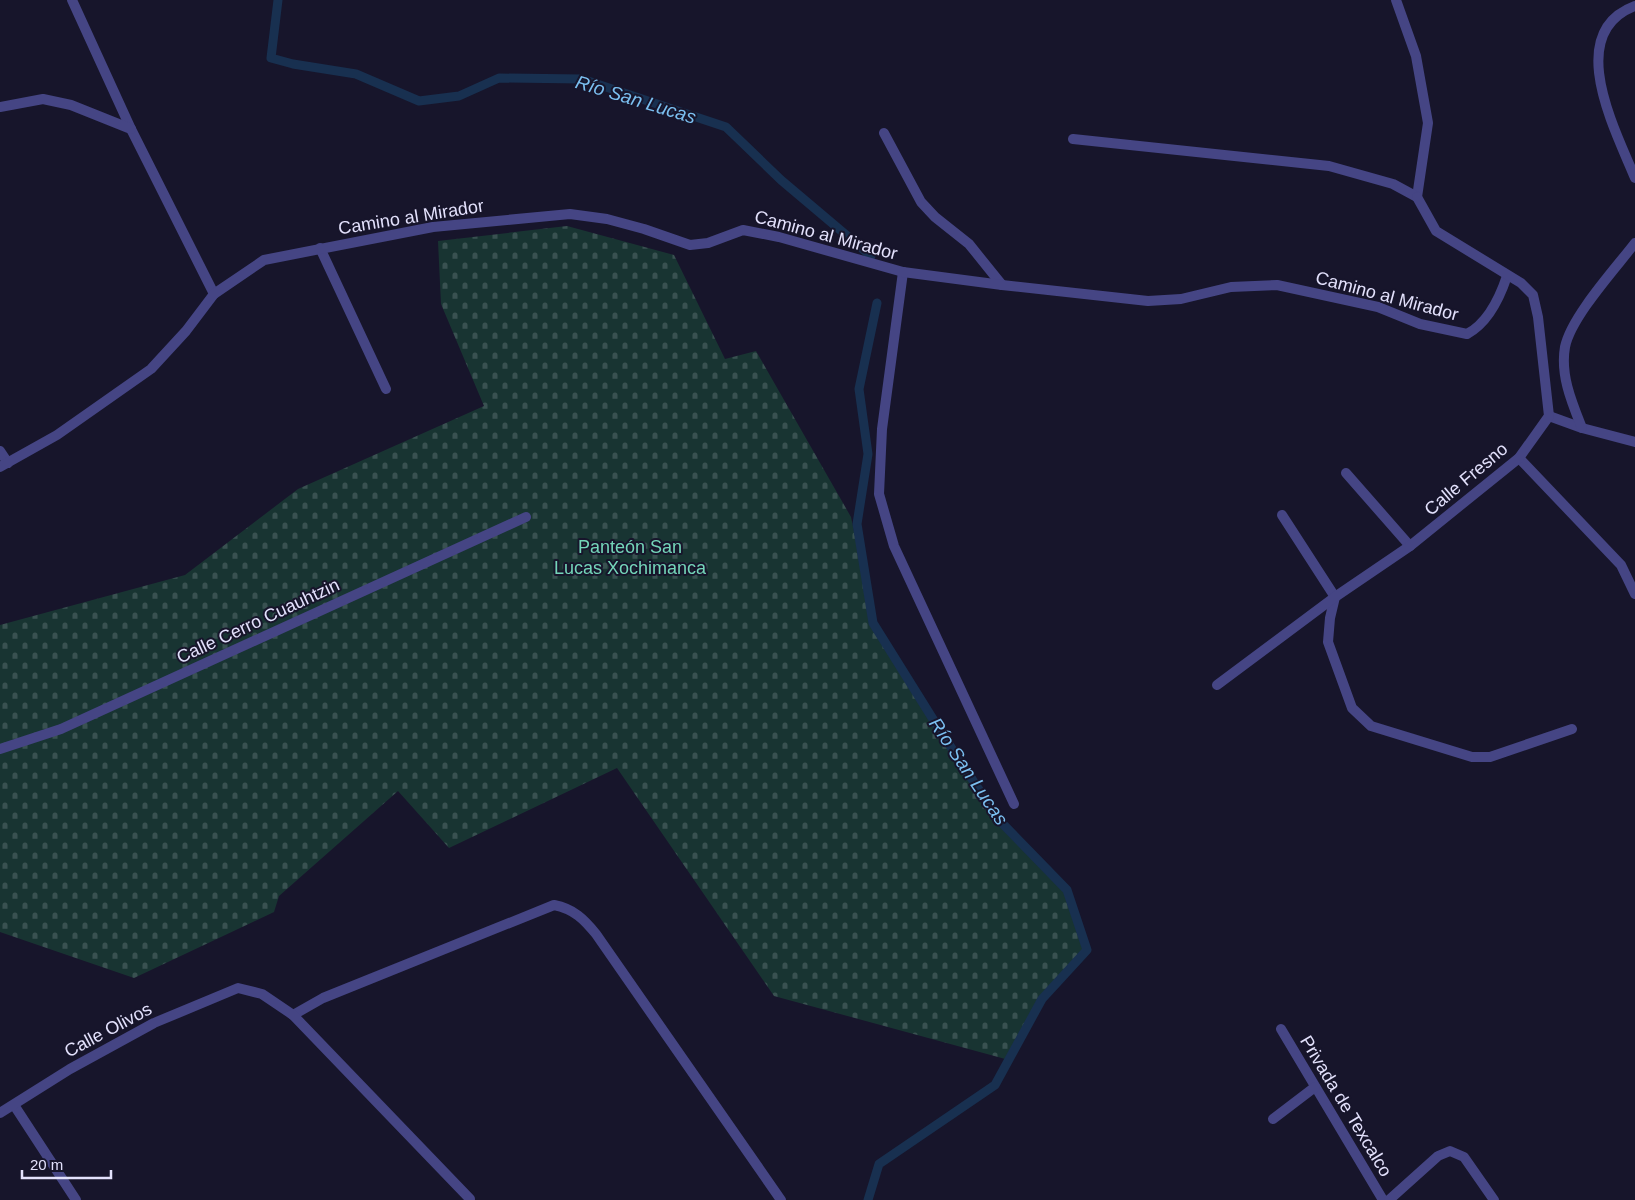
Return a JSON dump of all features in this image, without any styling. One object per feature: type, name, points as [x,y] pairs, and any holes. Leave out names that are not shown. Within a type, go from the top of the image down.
[{"type":"street","points":[[72,0],[131,130],[214,294]]},
{"type":"street","points":[[1396,0],[1416,56],[1428,124],[1417,197]]},
{"type":"street","points":[[1635,6],[1622,11],[1606,28],[1597,60],[1603,100],[1635,178]]},
{"type":"street","points":[[0,107],[43,99],[71,105],[131,130]]},
{"type":"street","points":[[884,132],[921,202],[935,217],[969,244],[1002,286]]},
{"type":"street","points":[[1073,139],[1329,166],[1393,184],[1417,197],[1436,231],[1521,283],[1533,294],[1538,317],[1549,416],[1582,428],[1635,442]]},
{"type":"street","name":"Camino al Mirador","points":[[4,465],[57,435],[151,369],[186,331],[214,294],[264,260],[433,227],[570,214],[607,219],[644,229],[690,245],[708,243],[743,230],[779,237],[902,272],[1002,286],[1148,301],[1181,299],[1231,287],[1277,286],[1378,307],[1420,324],[1467,334],[1476,329],[1485,320],[1502,290],[1507,276]]},
{"type":"street","points":[[1582,428],[1566,380],[1565,348],[1573,325],[1635,243]]},
{"type":"street","points":[[320,248],[386,389]]},
{"type":"street","points":[[902,272],[882,429],[879,494],[894,546],[1014,804]]},
{"type":"street","name":"Calle Fresno","points":[[1217,685],[1335,597],[1410,546],[1519,458],[1549,416]]},
{"type":"street","points":[[0,451],[4,465]]},
{"type":"street","points":[[1519,458],[1621,565],[1635,594]]},
{"type":"street","points":[[1346,473],[1410,546]]},
{"type":"street","points":[[1282,515],[1335,597],[1330,618],[1328,642],[1352,708],[1371,726],[1472,757],[1490,757],[1572,729]]},
{"type":"street","name":"Calle Cerro Cuauhtzin","points":[[0,749],[61,729],[526,517]]},
{"type":"street","points":[[470,1199],[293,1015],[323,998],[554,905],[568,908],[584,919],[596,934],[781,1200]]},
{"type":"street","name":"Calle Olivos","points":[[0,1113],[70,1069],[154,1023],[238,988],[262,994],[293,1015]]},
{"type":"street","name":"Privada de Texcalco","points":[[1281,1029],[1383,1200]]},
{"type":"street","points":[[1273,1119],[1315,1087]]},
{"type":"street","points":[[14,1105],[76,1200]]},
{"type":"street","points":[[1388,1200],[1438,1156],[1450,1151],[1464,1158],[1494,1200]]},
{"type":"green space","name":"Panteón San Lucas Xochimanca","points":[[567,226],[674,255],[725,359],[756,351],[851,517],[873,623],[999,820],[1067,890],[1087,950],[1042,999],[1009,1060],[774,996],[617,768],[449,848],[398,791],[279,896],[274,912],[134,978],[0,932],[0,625],[185,575],[298,489],[484,406],[441,304],[438,241]]},
{"type":"waterway","name":"Río San Lucas","points":[[278,0],[271,58],[293,64],[356,74],[419,101],[459,96],[499,78],[582,79],[726,127],[781,180],[871,256]]},
{"type":"waterway","name":"Río San Lucas","points":[[868,1200],[879,1164],[995,1085],[1042,999],[1087,950],[1067,890],[999,820],[873,623],[857,524],[868,454],[859,389],[877,303]]}]
